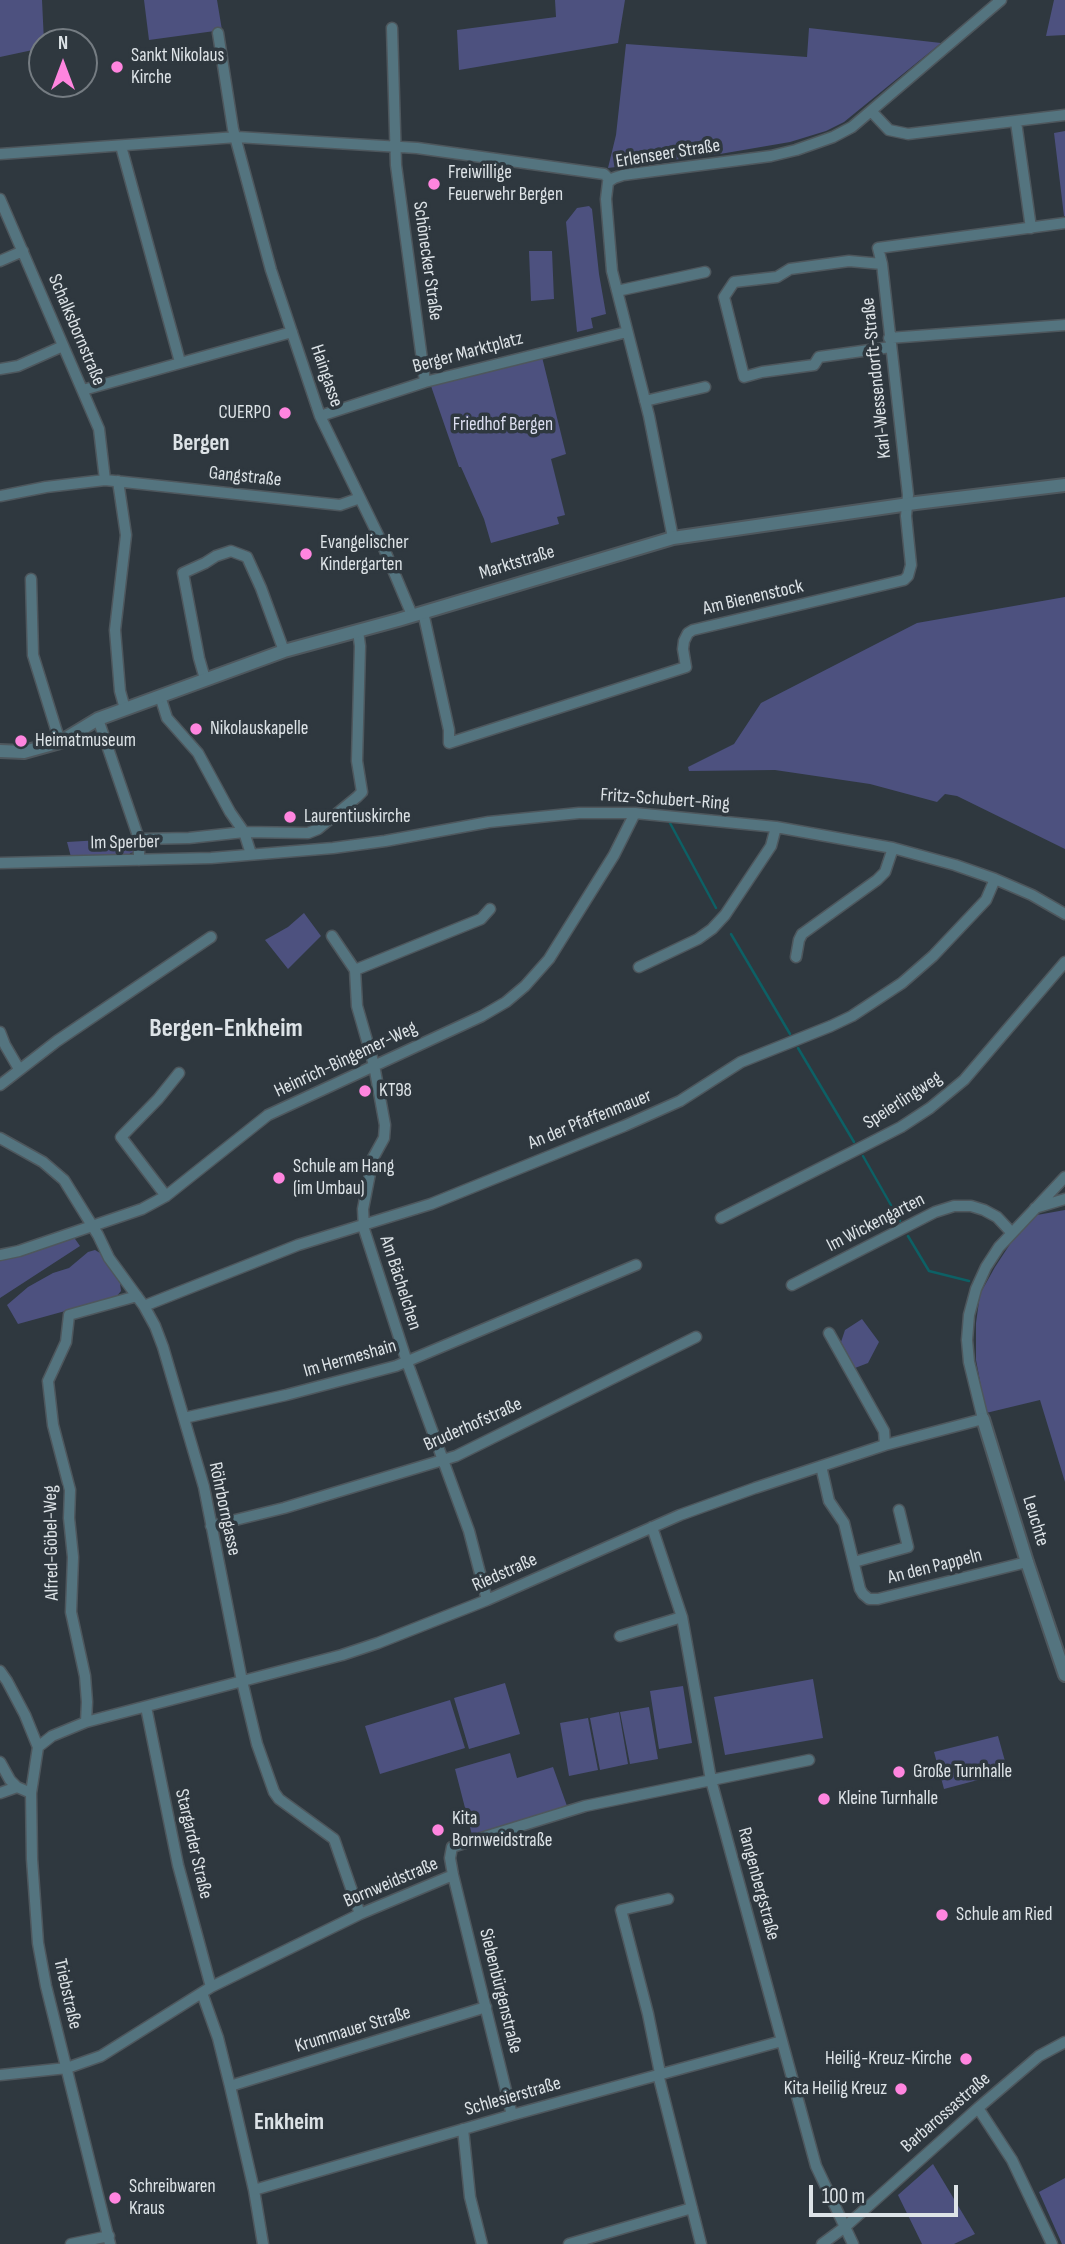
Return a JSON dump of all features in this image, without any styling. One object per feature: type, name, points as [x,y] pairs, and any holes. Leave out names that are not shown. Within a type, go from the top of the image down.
[{"type":"street","name":"Erlenseer Straße","points":[[673,538],[645,401],[617,291],[608,239],[606,199],[610,180],[618,176],[724,163],[796,150],[833,137],[852,127],[1001,0]]},
{"type":"street","name":"Schönecker Straße","points":[[391,28],[396,164],[425,382]]},
{"type":"street","name":"Haingasse","points":[[218,33],[233,129],[271,270],[320,416],[417,614],[449,730],[449,743]]},
{"type":"street","points":[[871,111],[890,130],[908,134],[1065,115]]},
{"type":"street","points":[[1016,122],[1031,228],[1065,223]]},
{"type":"street","points":[[0,154],[237,137],[396,145],[604,174],[610,180]]},
{"type":"street","points":[[121,146],[180,362]]},
{"type":"street","name":"Schalksbornstraße","points":[[0,199],[99,429],[105,480]]},
{"type":"street","name":"Karl-Wessendorft-Straße","points":[[906,505],[908,495],[878,248],[1031,228]]},
{"type":"street","points":[[0,261],[23,251]]},
{"type":"street","points":[[882,264],[849,261],[790,269],[777,277],[734,282],[724,298],[744,377],[814,365],[819,357],[890,342],[1065,325]]},
{"type":"street","points":[[617,291],[705,272]]},
{"type":"street","points":[[83,390],[292,332]]},
{"type":"street","name":"Berger Marktplatz","points":[[320,416],[425,382],[626,332]]},
{"type":"street","points":[[0,369],[18,366],[63,346]]},
{"type":"street","points":[[645,401],[705,387]]},
{"type":"street","name":"Gangstraße","points":[[0,496],[105,480],[340,505],[360,498]]},
{"type":"street","points":[[118,481],[125,536],[115,630],[120,691],[125,709]]},
{"type":"street","name":"Marktstraße","points":[[0,751],[24,752],[60,742],[98,719],[284,651],[673,538],[1065,485]]},
{"type":"street","name":"Am Bienenstock","points":[[449,743],[686,667],[684,640],[693,630],[899,583],[911,570],[906,505]]},
{"type":"street","points":[[205,679],[183,573],[223,553],[231,551],[247,557],[284,651]]},
{"type":"street","points":[[31,579],[33,655],[60,742]]},
{"type":"street","name":"Im Sperber","points":[[139,839],[190,838],[243,832],[308,833],[318,829],[362,792],[357,761],[360,646],[358,631]]},
{"type":"street","points":[[160,696],[167,718],[198,754],[243,832],[251,854]]},
{"type":"street","points":[[98,719],[139,839],[139,860]]},
{"type":"street","name":"Fritz-Schubert-Ring","points":[[251,854],[359,846],[489,822],[579,813],[635,813],[776,827],[893,848],[995,879],[1032,895],[1065,914]]},
{"type":"street","name":"Heinrich-Bingemer-Weg","points":[[0,1255],[142,1209],[166,1196],[261,1119],[482,1016],[506,1002],[525,986],[549,959],[614,855],[635,813]]},
{"type":"street","points":[[639,967],[698,939],[712,929],[771,846],[776,827]]},
{"type":"street","points":[[796,957],[802,934],[877,880],[885,872],[893,848]]},
{"type":"street","name":"Im Sperber","points":[[0,863],[251,854]]},
{"type":"street","name":"An der Pfaffenmauer","points":[[144,1306],[298,1245],[431,1204],[632,1122],[680,1101],[741,1062],[852,1016],[902,984],[933,956],[986,900],[995,879]]},
{"type":"street","points":[[332,936],[355,970],[481,919],[490,909]]},
{"type":"street","points":[[0,1084],[57,1041],[211,937]]},
{"type":"street","name":"Speierlingweg","points":[[720,1218],[891,1132],[936,1104],[976,1067],[1065,962]]},
{"type":"street","name":"Am Bächelchen","points":[[355,970],[357,1006],[374,1066],[385,1131],[373,1158],[363,1209],[365,1237],[442,1461],[469,1531],[487,1600]]},
{"type":"street","points":[[0,1032],[19,1069]]},
{"type":"street","points":[[166,1196],[121,1137],[179,1073]]},
{"type":"street","name":"Röhrborngasse","points":[[0,1138],[59,1174],[92,1225],[108,1258],[144,1306],[163,1347],[204,1487],[242,1681],[257,1744],[274,1792],[279,1799],[337,1843],[360,1914]]},
{"type":"street","points":[[983,1419],[969,1362],[967,1340],[969,1315],[976,1289],[986,1267],[1012,1233],[1065,1177]]},
{"type":"street","points":[[1035,1208],[1065,1199]]},
{"type":"street","name":"Im Wickengarten","points":[[792,1285],[935,1212],[954,1206],[971,1206],[984,1210],[997,1217],[1012,1233]]},
{"type":"street","name":"Im Hermeshain","points":[[184,1418],[286,1395],[407,1362],[636,1265]]},
{"type":"street","name":"Alfred-Göbel-Weg","points":[[86,1722],[85,1676],[71,1612],[71,1490],[53,1425],[48,1381],[66,1342],[69,1315],[137,1296]]},
{"type":"street","points":[[829,1333],[884,1431],[885,1446]]},
{"type":"street","name":"Bruderhofstraße","points":[[211,1525],[284,1508],[456,1456],[696,1337]]},
{"type":"street","name":"Riedstraße","points":[[38,1747],[52,1736],[86,1722],[342,1655],[432,1623],[652,1527],[730,1497],[885,1446],[983,1419]]},
{"type":"street","name":"Leuchte","points":[[983,1419],[1065,1675]]},
{"type":"street","name":"An den Pappeln","points":[[821,1466],[829,1502],[845,1523],[863,1594],[873,1600],[1027,1562]]},
{"type":"street","points":[[854,1562],[908,1547],[899,1510]]},
{"type":"street","name":"Rangenbergstraße","points":[[652,1527],[682,1617],[711,1780],[816,2166],[853,2244]]},
{"type":"street","points":[[620,1636],[682,1617]]},
{"type":"street","points":[[0,1671],[25,1714],[38,1747]]},
{"type":"street","name":"Stargarder Straße","points":[[146,1707],[211,2016],[254,2190],[262,2244]]},
{"type":"street","name":"Triebstraße","points":[[38,1747],[31,1793],[38,1942],[110,2240]]},
{"type":"street","name":"Bornweidstraße","points":[[0,2075],[67,2068],[101,2056],[207,1990],[360,1914],[453,1875],[450,1852],[452,1847],[585,1806],[809,1760]]},
{"type":"street","points":[[0,1762],[17,1787],[31,1793]]},
{"type":"street","points":[[0,1793],[17,1787]]},
{"type":"street","name":"Siebenbürgenstraße","points":[[453,1875],[512,2115]]},
{"type":"street","points":[[668,1899],[621,1910],[701,2244]]},
{"type":"street","name":"Krummauer Straße","points":[[230,2087],[486,2007]]},
{"type":"street","name":"Schlesierstraße","points":[[254,2190],[659,2073],[782,2041]]},
{"type":"street","name":"Barbarossastraße","points":[[822,2244],[845,2227],[1039,2056],[1065,2042]]},
{"type":"street","points":[[978,2108],[1013,2160],[1052,2244]]},
{"type":"street","points":[[463,2129],[470,2197],[482,2244]]},
{"type":"street","points":[[569,2244],[692,2208]]},
{"type":"street","points":[[71,2244],[110,2240]]},
{"type":"green space","points":[[0,0],[42,0],[43,28],[28,28],[28,51],[0,57]]},
{"type":"green space","points":[[144,0],[217,0],[222,30],[149,40]]},
{"type":"green space","points":[[555,0],[625,0],[618,43],[459,70],[457,30],[556,17]]},
{"type":"green space","points":[[1054,0],[1065,0],[1065,35],[1046,36]]},
{"type":"green space","points":[[809,28],[941,43],[844,122],[826,131],[790,142],[720,154],[608,168],[616,135],[626,44],[807,57]]},
{"type":"green space","points":[[1065,131],[1065,216],[1064,216],[1054,133]]},
{"type":"green space","points":[[589,206],[592,209],[606,314],[591,318],[593,328],[577,332],[566,222],[577,208]]},
{"type":"green space","points":[[529,251],[552,251],[554,299],[531,301]]},
{"type":"green space","name":"Friedhof Bergen","points":[[542,357],[566,454],[551,459],[565,515],[557,517],[559,524],[491,543],[484,519],[459,467],[431,386]]},
{"type":"green space","points":[[1065,597],[1065,849],[957,796],[945,794],[937,802],[870,784],[775,770],[689,771],[688,767],[734,744],[761,703],[917,623]]},
{"type":"green space","points":[[134,838],[135,852],[129,856],[71,857],[67,842]]},
{"type":"green space","points":[[304,913],[321,936],[288,969],[265,940],[288,927]]},
{"type":"green space","points":[[1065,1210],[1065,1482],[1040,1400],[986,1413],[976,1360],[976,1323],[980,1294],[1016,1235],[1037,1215]]},
{"type":"green space","points":[[73,1236],[80,1246],[0,1298],[0,1260]]},
{"type":"green space","points":[[95,1250],[100,1253],[120,1283],[121,1291],[116,1297],[18,1324],[7,1305],[28,1287],[53,1273],[69,1268],[88,1252]]},
{"type":"green space","points":[[862,1319],[879,1342],[868,1363],[855,1368],[841,1342],[845,1330]]},
{"type":"green space","points":[[813,1679],[823,1738],[725,1755],[714,1697]]},
{"type":"green space","points":[[505,1683],[520,1734],[469,1749],[454,1698]]},
{"type":"green space","points":[[683,1686],[692,1743],[659,1749],[650,1691]]},
{"type":"green space","points":[[450,1700],[465,1748],[380,1774],[365,1726]]},
{"type":"green space","points":[[649,1707],[658,1759],[630,1764],[620,1712]]},
{"type":"green space","points":[[619,1712],[628,1764],[600,1770],[590,1718]]},
{"type":"green space","points":[[588,1718],[598,1770],[569,1776],[560,1723]]},
{"type":"green space","points":[[998,1736],[1008,1772],[944,1789],[934,1752]]},
{"type":"green space","points":[[510,1753],[517,1778],[553,1767],[567,1806],[472,1835],[455,1769]]},
{"type":"green space","points":[[933,2164],[975,2234],[954,2244],[922,2244],[898,2195]]},
{"type":"green space","points":[[1065,2178],[1065,2244],[1062,2244],[1039,2192]]},
{"type":"waterway","points":[[643,802],[649,806]]},
{"type":"waterway","points":[[670,823],[716,908]]},
{"type":"waterway","points":[[731,934],[790,1034]]},
{"type":"waterway","points":[[798,1048],[854,1142]]},
{"type":"waterway","points":[[863,1156],[900,1221]]},
{"type":"waterway","points":[[908,1236],[929,1271],[969,1281]]},
{"type":"place","name":"Sankt Nikolaus Kirche","points":[[117,67]]},
{"type":"place","name":"Freiwillige Feuerwehr Bergen","points":[[434,184]]},
{"type":"place","name":"CUERPO","points":[[285,413]]},
{"type":"place","name":"Evangelischer Kindergarten","points":[[306,554]]},
{"type":"place","name":"Nikolauskapelle","points":[[196,729]]},
{"type":"place","name":"Heimatmuseum","points":[[21,741]]},
{"type":"place","name":"Laurentiuskirche","points":[[290,817]]},
{"type":"place","name":"KT98","points":[[365,1091]]},
{"type":"place","name":"Schule am Hang (im Umbau)","points":[[279,1178]]},
{"type":"place","name":"Große Turnhalle","points":[[899,1772]]},
{"type":"place","name":"Kleine Turnhalle","points":[[824,1799]]},
{"type":"place","name":"Kita Bornweidstraße","points":[[438,1830]]},
{"type":"place","name":"Schule am Ried","points":[[942,1915]]},
{"type":"place","name":"Heilig-Kreuz-Kirche","points":[[966,2059]]},
{"type":"place","name":"Kita Heilig Kreuz","points":[[901,2089]]},
{"type":"place","name":"Schreibwaren Kraus","points":[[115,2198]]},
{"type":"district","name":"Bergen","points":[[201,444]]},
{"type":"district","name":"Bergen-Enkheim","points":[[226,1029]]},
{"type":"district","name":"Enkheim","points":[[289,2123]]}]
